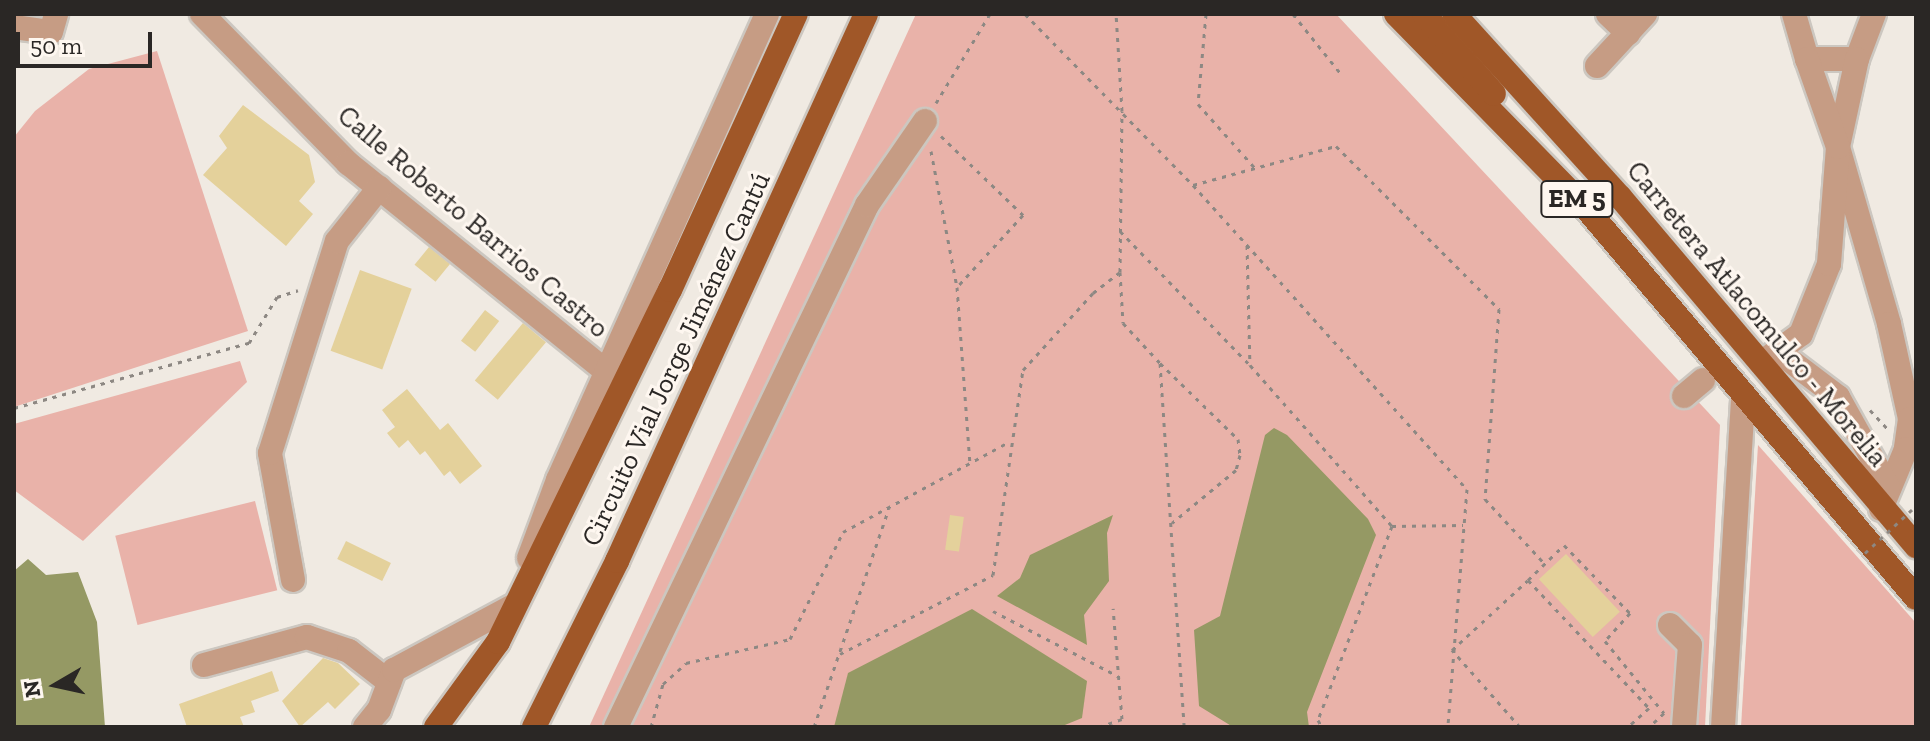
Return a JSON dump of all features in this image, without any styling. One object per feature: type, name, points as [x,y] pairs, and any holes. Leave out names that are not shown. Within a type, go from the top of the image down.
[{"type":"main road","name":"Circuito Vial Jorge Jiménez Cantú","points":[[436,727],[498,642],[670,290],[796,14]]},
{"type":"main road","name":"Circuito Vial Jorge Jiménez Cantú","points":[[534,727],[617,561],[866,14]]},
{"type":"main road","name":"EM 5","points":[[1396,14],[1585,207],[1916,598]]},
{"type":"main road","points":[[1424,14],[1585,207]]},
{"type":"main road","name":"Carretera Atlacomulco - Morelia","points":[[1454,14],[1770,358],[1885,498],[1916,546]]},
{"type":"street","points":[[14,27],[51,32],[56,14]]},
{"type":"street","name":"Calle Roberto Barrios Castro","points":[[202,14],[379,188],[607,372]]},
{"type":"street","name":"Circuito Vial Jorge Jiménez Cantú","points":[[498,642],[558,480],[767,14]]},
{"type":"street","points":[[1608,14],[1628,33]]},
{"type":"street","points":[[1597,66],[1645,14]]},
{"type":"street","points":[[1794,14],[1909,374],[1913,420],[1906,449],[1885,498]]},
{"type":"street","points":[[1874,14],[1857,59],[1838,147],[1829,264],[1801,334],[1770,358],[1838,397],[1885,498]]},
{"type":"street","points":[[1807,59],[1857,59]]},
{"type":"street","points":[[616,727],[867,205],[925,121]]},
{"type":"street","points":[[293,580],[270,453],[337,241],[379,188]]},
{"type":"street","points":[[1684,396],[1703,380]]},
{"type":"street","points":[[1723,727],[1743,397]]},
{"type":"street","points":[[365,727],[379,710],[394,670],[511,607]]},
{"type":"street","points":[[1670,625],[1690,645],[1684,727]]},
{"type":"street","points":[[204,665],[307,637],[349,651],[389,682]]},
{"type":"path","points":[[970,464],[957,287],[925,121],[990,14]]},
{"type":"path","points":[[1025,14],[1193,185],[1467,489],[1448,727]]},
{"type":"path","points":[[1116,14],[1122,111],[1120,272],[1123,323],[1238,439],[1240,455],[1236,470],[1170,524]]},
{"type":"path","points":[[1206,14],[1198,104],[1255,168]]},
{"type":"path","points":[[1293,14],[1341,74]]},
{"type":"path","points":[[925,121],[1023,215],[957,287]]},
{"type":"path","points":[[1193,185],[1336,146],[1499,309],[1485,499],[1544,563]]},
{"type":"path","points":[[1120,231],[1250,365],[1392,526],[1463,525]]},
{"type":"path","points":[[1247,245],[1250,365]]},
{"type":"path","points":[[840,654],[993,575],[1009,442],[1023,370],[1093,293],[1120,272]]},
{"type":"path","points":[[14,408],[249,343],[277,297],[325,281]]},
{"type":"path","points":[[1160,363],[1186,726]]},
{"type":"path","points":[[651,727],[663,684],[686,663],[790,639],[843,532],[1009,442]]},
{"type":"path","points":[[1865,553],[1916,506]]},
{"type":"path","points":[[814,727],[889,508]]},
{"type":"path","points":[[1322,727],[1318,720],[1392,526]]},
{"type":"path","points":[[1452,650],[1564,545],[1630,613],[1605,641],[1664,713],[1649,727]]},
{"type":"path","points":[[1528,580],[1649,708],[1628,727]]},
{"type":"path","points":[[1099,727],[1122,719],[1113,608]]},
{"type":"path","points":[[993,611],[1118,676]]},
{"type":"path","points":[[1452,650],[1520,727]]},
{"type":"shaded area","points":[[916,14],[1336,14],[1720,425],[1705,727],[589,727]]},
{"type":"shaded area","points":[[157,51],[248,331],[14,407],[14,137],[35,111],[89,69]]},
{"type":"shaded area","points":[[240,361],[247,382],[83,541],[14,490],[14,424]]},
{"type":"shaded area","points":[[1274,428],[1287,435],[1368,519],[1376,535],[1307,712],[1309,727],[1233,727],[1199,706],[1194,630],[1220,616],[1265,435]]},
{"type":"shaded area","points":[[1758,445],[1916,623],[1916,727],[1741,727]]},
{"type":"shaded area","points":[[255,501],[277,590],[138,625],[115,536]]},
{"type":"shaded area","points":[[1113,515],[1107,533],[1109,581],[1084,615],[1087,645],[997,596],[1020,578],[1030,555]]},
{"type":"shaded area","points":[[28,559],[46,575],[78,572],[97,622],[105,727],[14,727],[14,571]]},
{"type":"shaded area","points":[[972,609],[1087,681],[1082,718],[1060,727],[834,727],[848,673]]},
{"type":"building","points":[[243,105],[309,155],[315,182],[299,201],[313,214],[286,246],[203,175],[227,148],[219,136]]},
{"type":"building","points":[[429,247],[450,264],[436,282],[415,265]]},
{"type":"building","points":[[360,270],[412,289],[382,370],[331,351]]},
{"type":"building","points":[[485,310],[499,321],[475,352],[461,341]]},
{"type":"building","points":[[523,323],[546,342],[498,400],[475,380]]},
{"type":"building","points":[[407,389],[440,430],[448,423],[482,466],[460,484],[450,471],[444,476],[425,451],[420,455],[408,440],[399,448],[387,433],[395,427],[382,410]]},
{"type":"building","points":[[950,515],[964,517],[959,552],[945,550]]},
{"type":"building","points":[[346,541],[391,563],[382,581],[337,559]]},
{"type":"building","points":[[1566,554],[1620,612],[1593,637],[1539,579]]},
{"type":"building","points":[[323,658],[338,663],[360,684],[335,709],[328,702],[300,727],[282,701]]},
{"type":"building","points":[[272,671],[279,691],[251,701],[255,712],[240,717],[244,727],[187,727],[179,704]]}]
